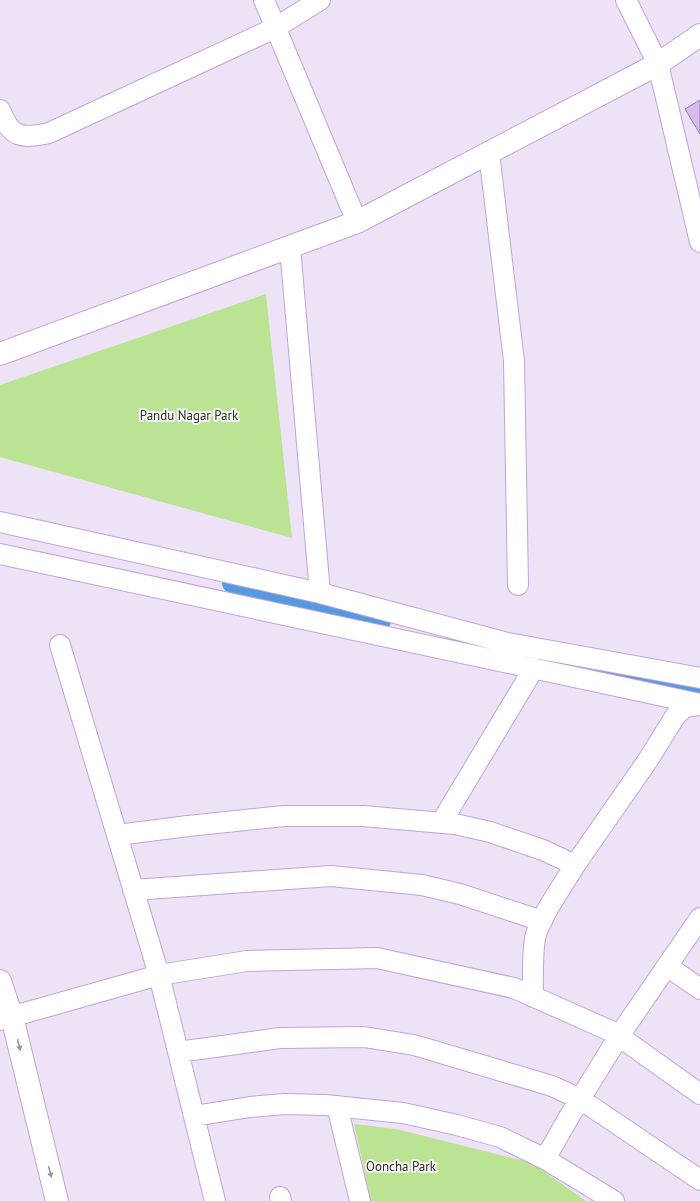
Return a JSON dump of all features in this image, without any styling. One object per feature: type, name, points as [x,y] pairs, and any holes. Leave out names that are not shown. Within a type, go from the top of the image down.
[{"type":"street","points":[[264,0],[357,222]]},
{"type":"street","points":[[0,110],[6,124],[16,134],[32,137],[49,133],[276,28],[320,0]]},
{"type":"street","points":[[626,0],[658,64],[700,242]]},
{"type":"street","points":[[0,354],[357,222],[658,64],[700,35]]},
{"type":"street","points":[[489,153],[514,361],[518,585]]},
{"type":"street","points":[[290,247],[320,593]]},
{"type":"street","points":[[0,522],[320,593],[508,643],[700,678]]},
{"type":"street","points":[[0,554],[700,704]]},
{"type":"street","points":[[60,645],[159,975],[215,1201]]},
{"type":"street","points":[[441,823],[534,668]]},
{"type":"street","points":[[533,997],[533,966],[536,937],[542,921],[575,865],[648,760],[676,715],[685,707],[700,704]]},
{"type":"street","points":[[117,835],[284,816],[363,816],[441,823],[490,832],[543,850],[575,865]]},
{"type":"street","points":[[133,890],[331,876],[422,885],[460,894],[542,921]]},
{"type":"street","points":[[545,1159],[618,1036],[700,918]]},
{"type":"street","points":[[6,1019],[159,975],[247,961],[377,958],[514,988],[613,1032],[700,1094]]},
{"type":"street","points":[[667,966],[700,990]]},
{"type":"street","points":[[0,981],[6,1019],[57,1201]]},
{"type":"street","points":[[178,1052],[280,1038],[364,1037],[414,1045],[552,1086],[580,1099],[700,1180]]},
{"type":"street","points":[[194,1116],[250,1107],[285,1104],[337,1106],[403,1113],[457,1125],[500,1138],[545,1159],[614,1201]]},
{"type":"street","points":[[337,1106],[360,1201]]},
{"type":"green space","name":"Pandu Nagar Park","points":[[266,294],[292,538],[0,457],[0,385]]},
{"type":"green space","name":"Ooncha Park","points":[[354,1124],[396,1129],[532,1163],[586,1201],[371,1201]]},
{"type":"building","points":[[700,100],[700,134],[685,109]]},
{"type":"waterway","points":[[232,583],[382,619]]},
{"type":"waterway","points":[[606,670],[700,691]]}]
